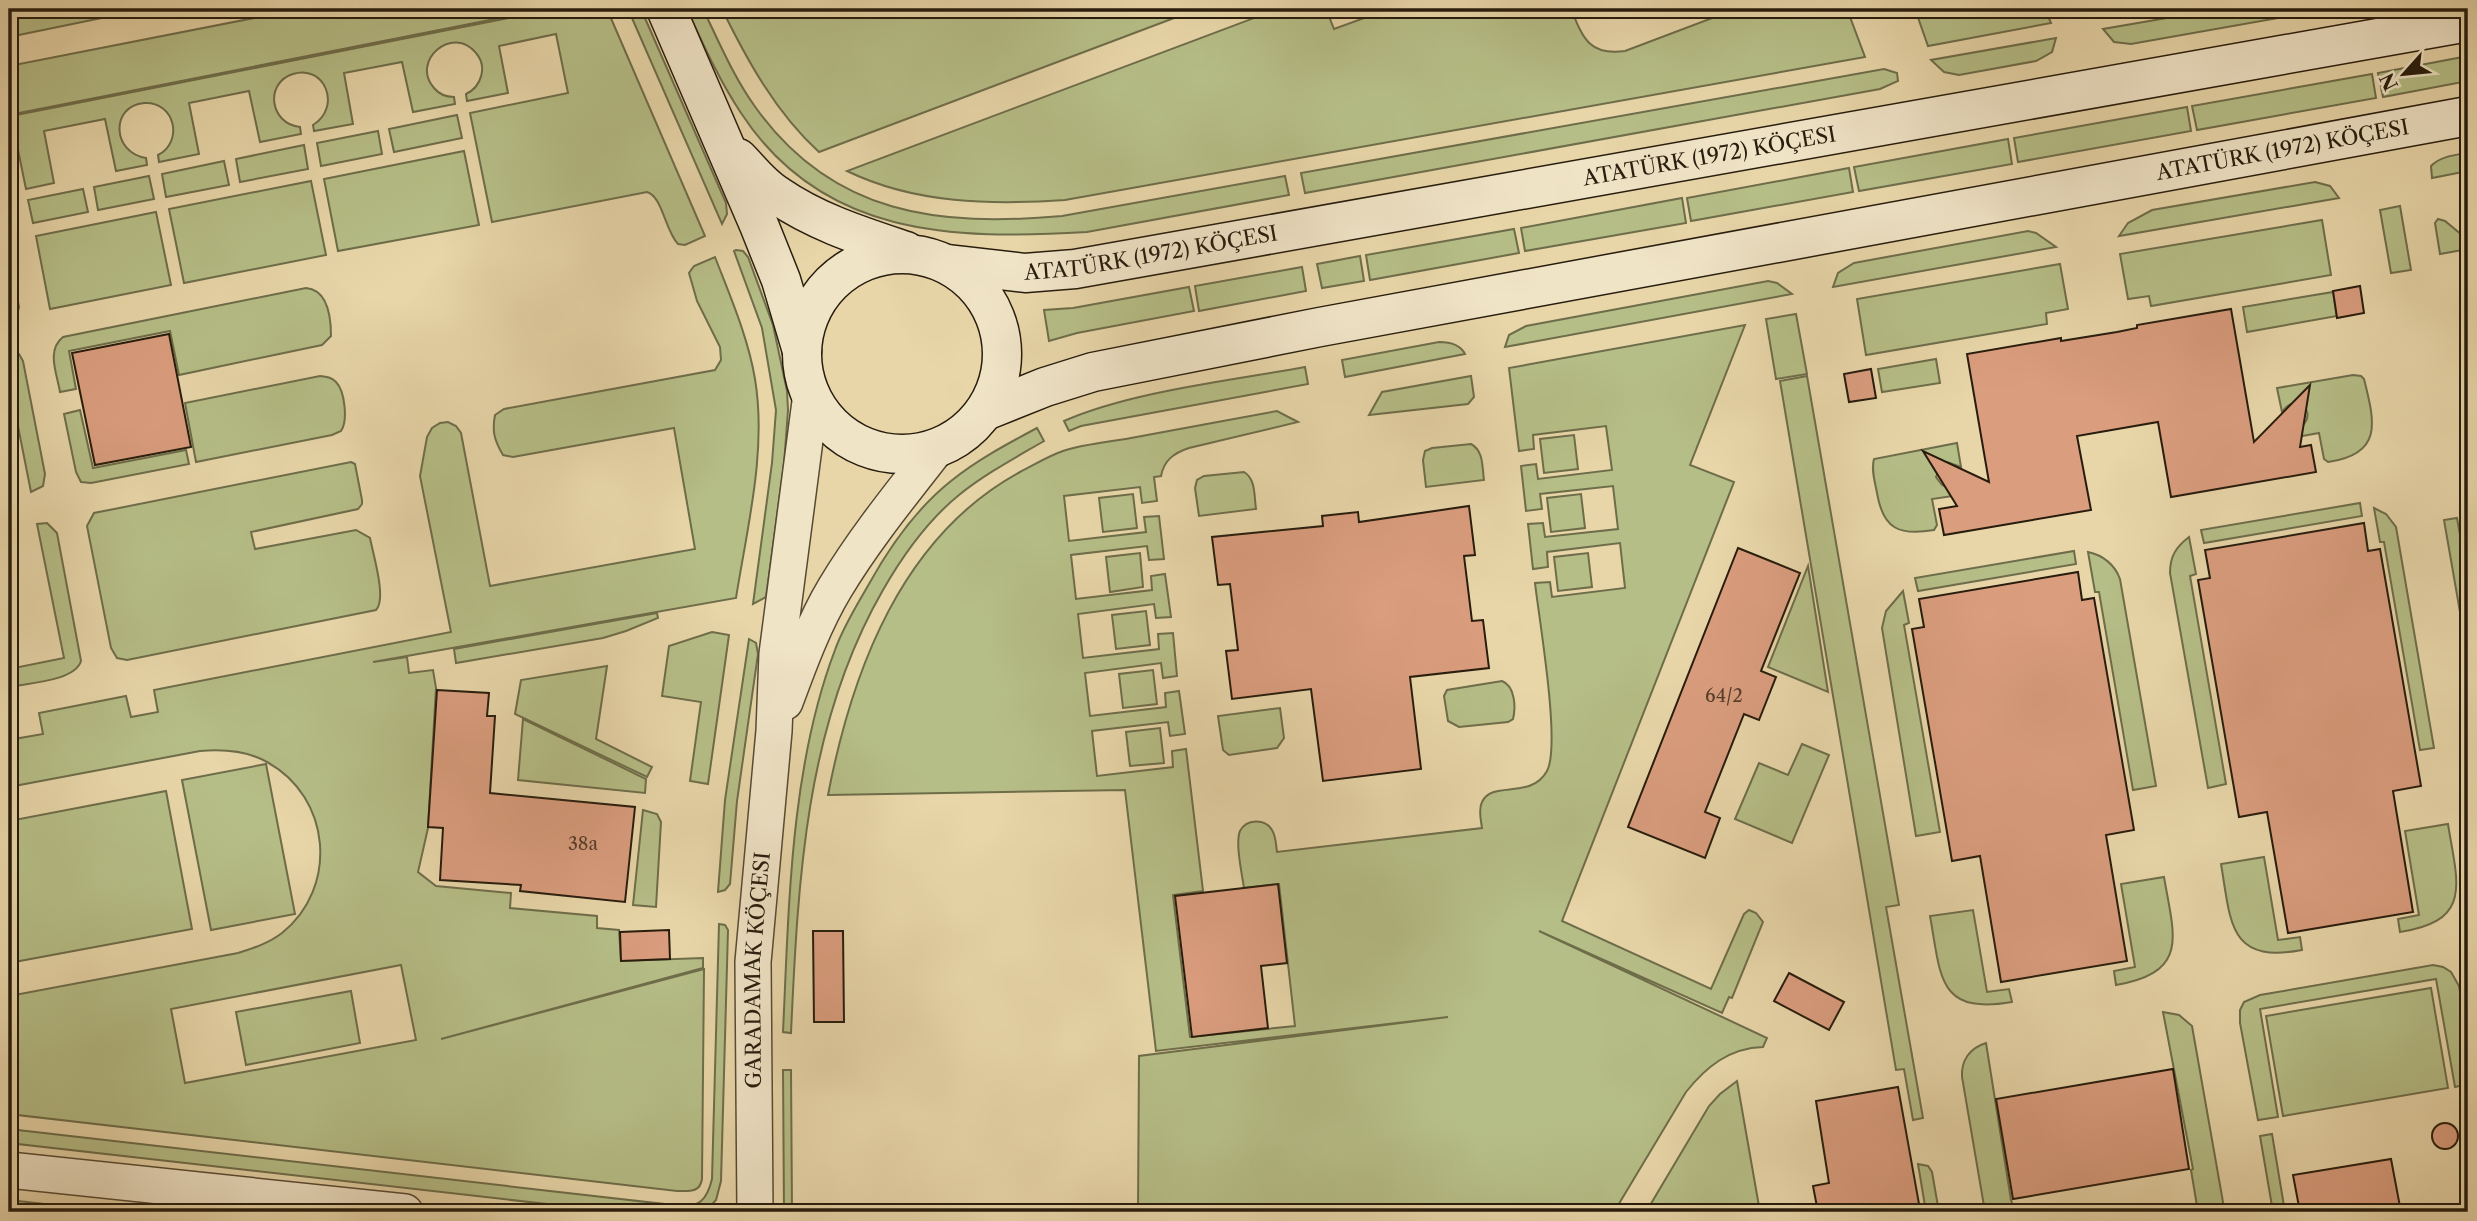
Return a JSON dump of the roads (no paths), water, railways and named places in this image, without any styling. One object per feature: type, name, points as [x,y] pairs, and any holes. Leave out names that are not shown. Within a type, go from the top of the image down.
[{"type":"main road","points":[[666,9],[776,269],[802,351],[804,373],[811,394],[824,416],[842,433],[864,446],[887,453],[913,453],[937,448],[964,433],[985,411],[997,385],[1002,357],[999,329],[988,303],[971,281],[931,259],[848,232],[812,216],[774,194],[724,144]]},
{"type":"main road","name":"ATATÜRK (1972) KÖÇESI","points":[[931,259],[1025,273],[1075,269],[2468,22]]},
{"type":"main road","name":"ATATÜRK (1972) KÖÇESI","points":[[985,411],[1045,387],[1093,372],[1321,327],[2468,116]]},
{"type":"main road","points":[[802,351],[807,323],[818,298],[837,277],[860,262],[887,254],[931,259]]},
{"type":"street","name":"GARADAMAK KÖÇESI","points":[[755,1212],[753,961],[774,731],[777,654],[811,394]]},
{"type":"street","name":"GARADAMAK KÖÇESI","points":[[774,731],[801,658],[834,589],[873,531],[937,448]]},
{"type":"street","points":[[9,1170],[405,1212]]}]
